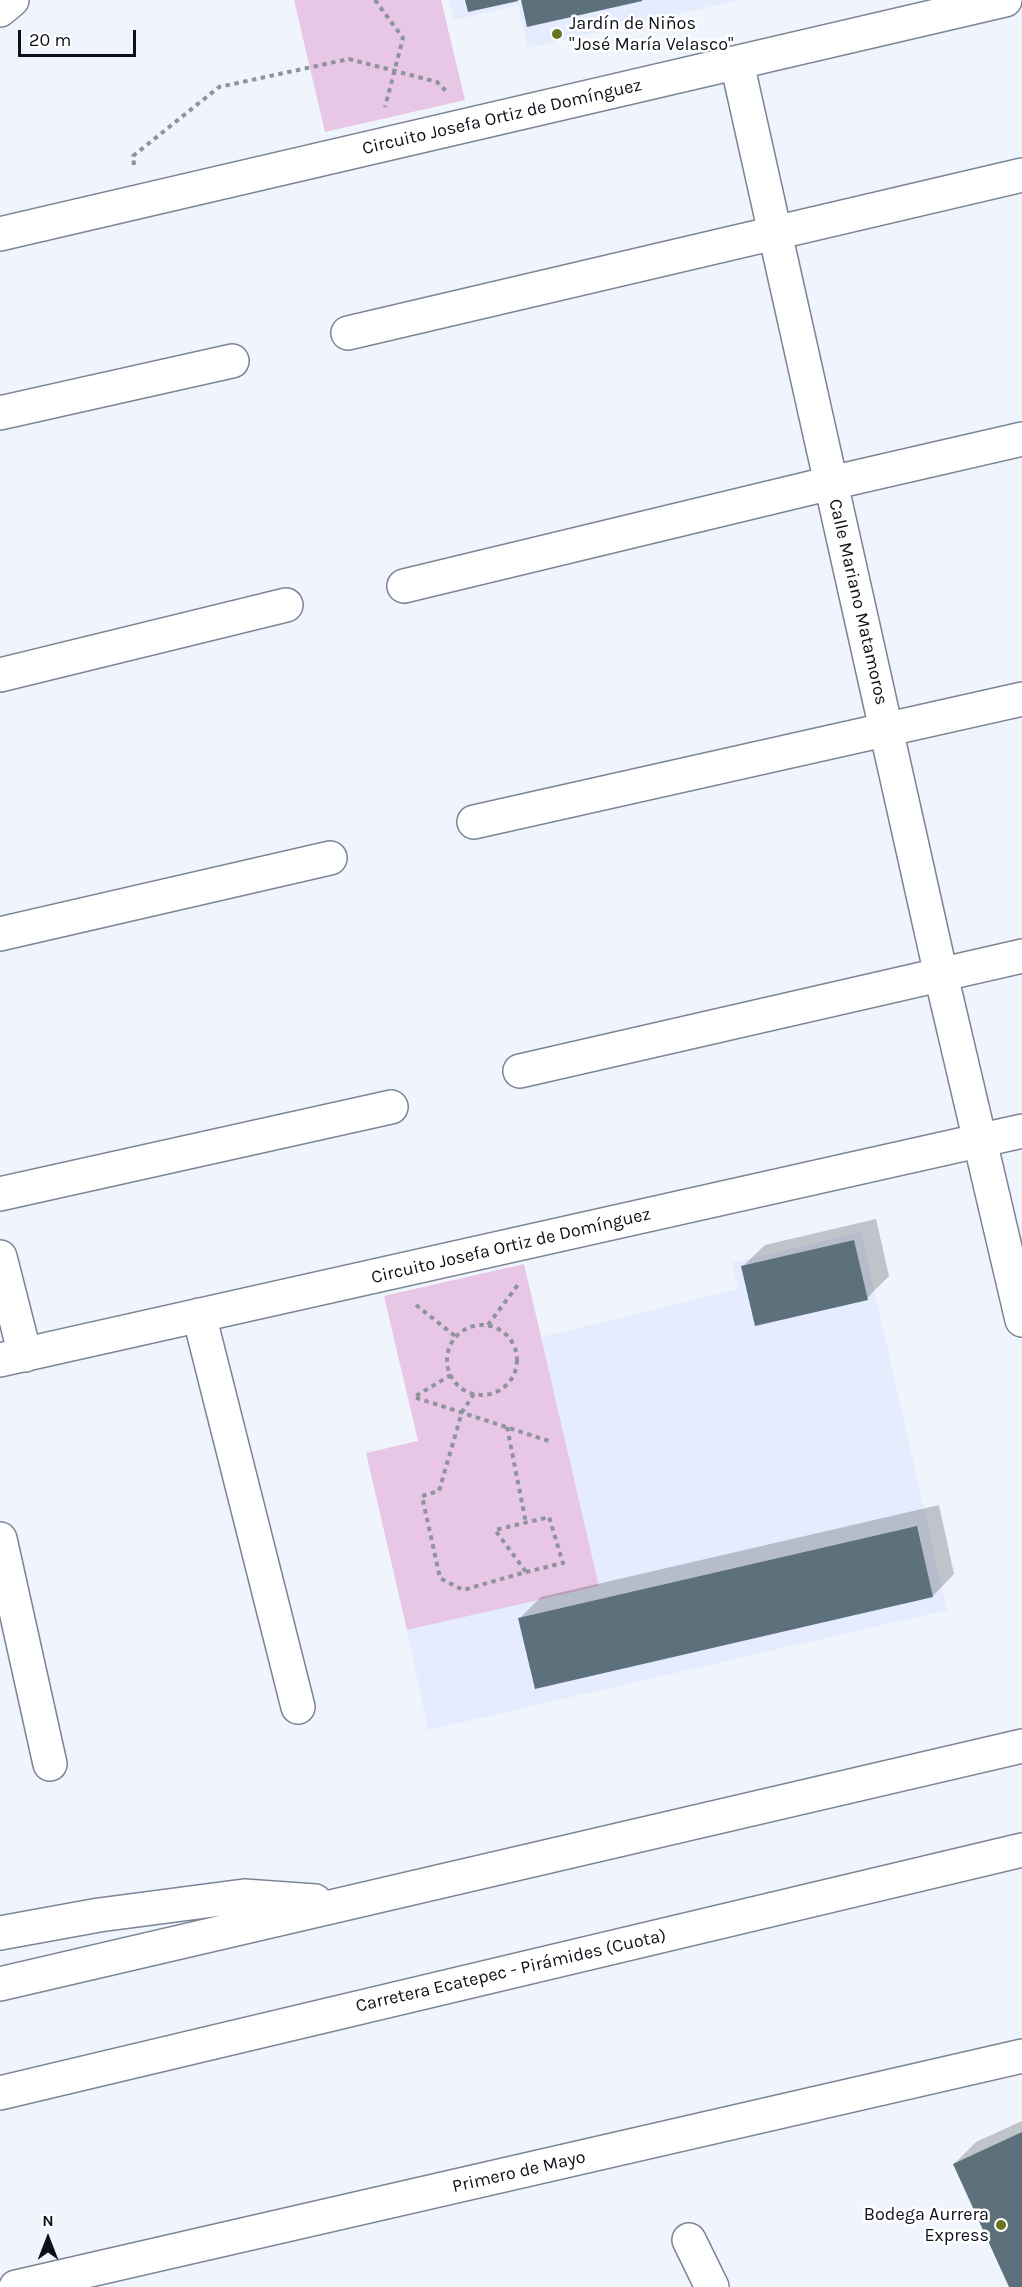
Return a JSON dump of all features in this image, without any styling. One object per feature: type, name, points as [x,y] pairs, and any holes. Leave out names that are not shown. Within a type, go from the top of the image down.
[{"type":"main road","points":[[0,10],[12,0]]},
{"type":"main road","name":"Circuito Josefa Ortiz de Domínguez","points":[[0,234],[737,63],[903,12],[1005,0]]},
{"type":"main road","name":"Calle Mariano Matamoros","points":[[737,63],[941,975],[1022,1320]]},
{"type":"main road","points":[[348,333],[1022,175]]},
{"type":"main road","points":[[0,413],[232,361]]},
{"type":"main road","points":[[404,586],[1022,439]]},
{"type":"main road","points":[[0,675],[286,604]]},
{"type":"main road","points":[[474,822],[1022,699]]},
{"type":"main road","points":[[0,934],[330,858]]},
{"type":"main road","points":[[520,1071],[1022,956]]},
{"type":"main road","points":[[0,1194],[391,1107]]},
{"type":"main road","name":"Circuito Josefa Ortiz de Domínguez","points":[[12,1358],[1022,1131]]},
{"type":"main road","points":[[0,1257],[12,1358]]},
{"type":"main road","points":[[199,1315],[298,1707]]},
{"type":"main road","points":[[0,1539],[50,1764]]},
{"type":"main road","points":[[0,1984],[1022,1746]]},
{"type":"main road","name":"Carretera Ecatepec - Pirámides (Cuota)","points":[[0,2093],[1022,1850]]},
{"type":"main road","points":[[0,1933],[99,1915],[244,1896],[350,1903]]},
{"type":"main road","name":"Primero de Mayo","points":[[16,2287],[1022,2056]]},
{"type":"main road","points":[[689,2240],[712,2287]]},
{"type":"path","points":[[374,146],[403,38],[375,0]]},
{"type":"path","points":[[140,201],[133,156],[219,87],[349,59],[437,82],[477,123]]},
{"type":"path","points":[[477,1324],[488,1325],[500,1329],[515,1346],[518,1357],[516,1368],[505,1386],[496,1392],[474,1394],[463,1389],[451,1375],[447,1358],[449,1346],[455,1336],[465,1329],[477,1324]]},
{"type":"path","points":[[451,1375],[414,1397],[549,1441]]},
{"type":"path","points":[[474,1394],[462,1412],[439,1491],[422,1496],[440,1578],[464,1590],[562,1563],[549,1517],[495,1530],[526,1572]]},
{"type":"path","points":[[507,1427],[526,1523]]},
{"type":"shaded area","points":[[294,0],[441,0],[465,100],[325,132]]},
{"type":"shaded area","name":"Jardín de Niños \"José María Velasco\"","points":[[449,0],[740,0],[528,48],[518,5],[454,20]]},
{"type":"shaded area","points":[[861,1232],[947,1610],[428,1730],[407,1630],[599,1585],[541,1337],[738,1289],[732,1263]]},
{"type":"shaded area","points":[[524,1264],[599,1586],[407,1630],[366,1453],[418,1441],[384,1296]]},
{"type":"building","points":[[465,0],[518,0],[518,1],[468,12]]},
{"type":"building","points":[[521,0],[642,0],[642,1],[527,27]]},
{"type":"building","points":[[854,1240],[868,1300],[755,1326],[741,1266]]},
{"type":"building","points":[[917,1526],[933,1597],[535,1689],[518,1618]]},
{"type":"building","name":"Bodega Aurrera Express","points":[[1022,2132],[1022,2287],[1009,2287],[953,2164]]},
{"type":"place","name":"Jardín de Niños \"José María Velasco\"","points":[[557,34]]},
{"type":"place","name":"Bodega Aurrera Express","points":[[1001,2225]]}]
